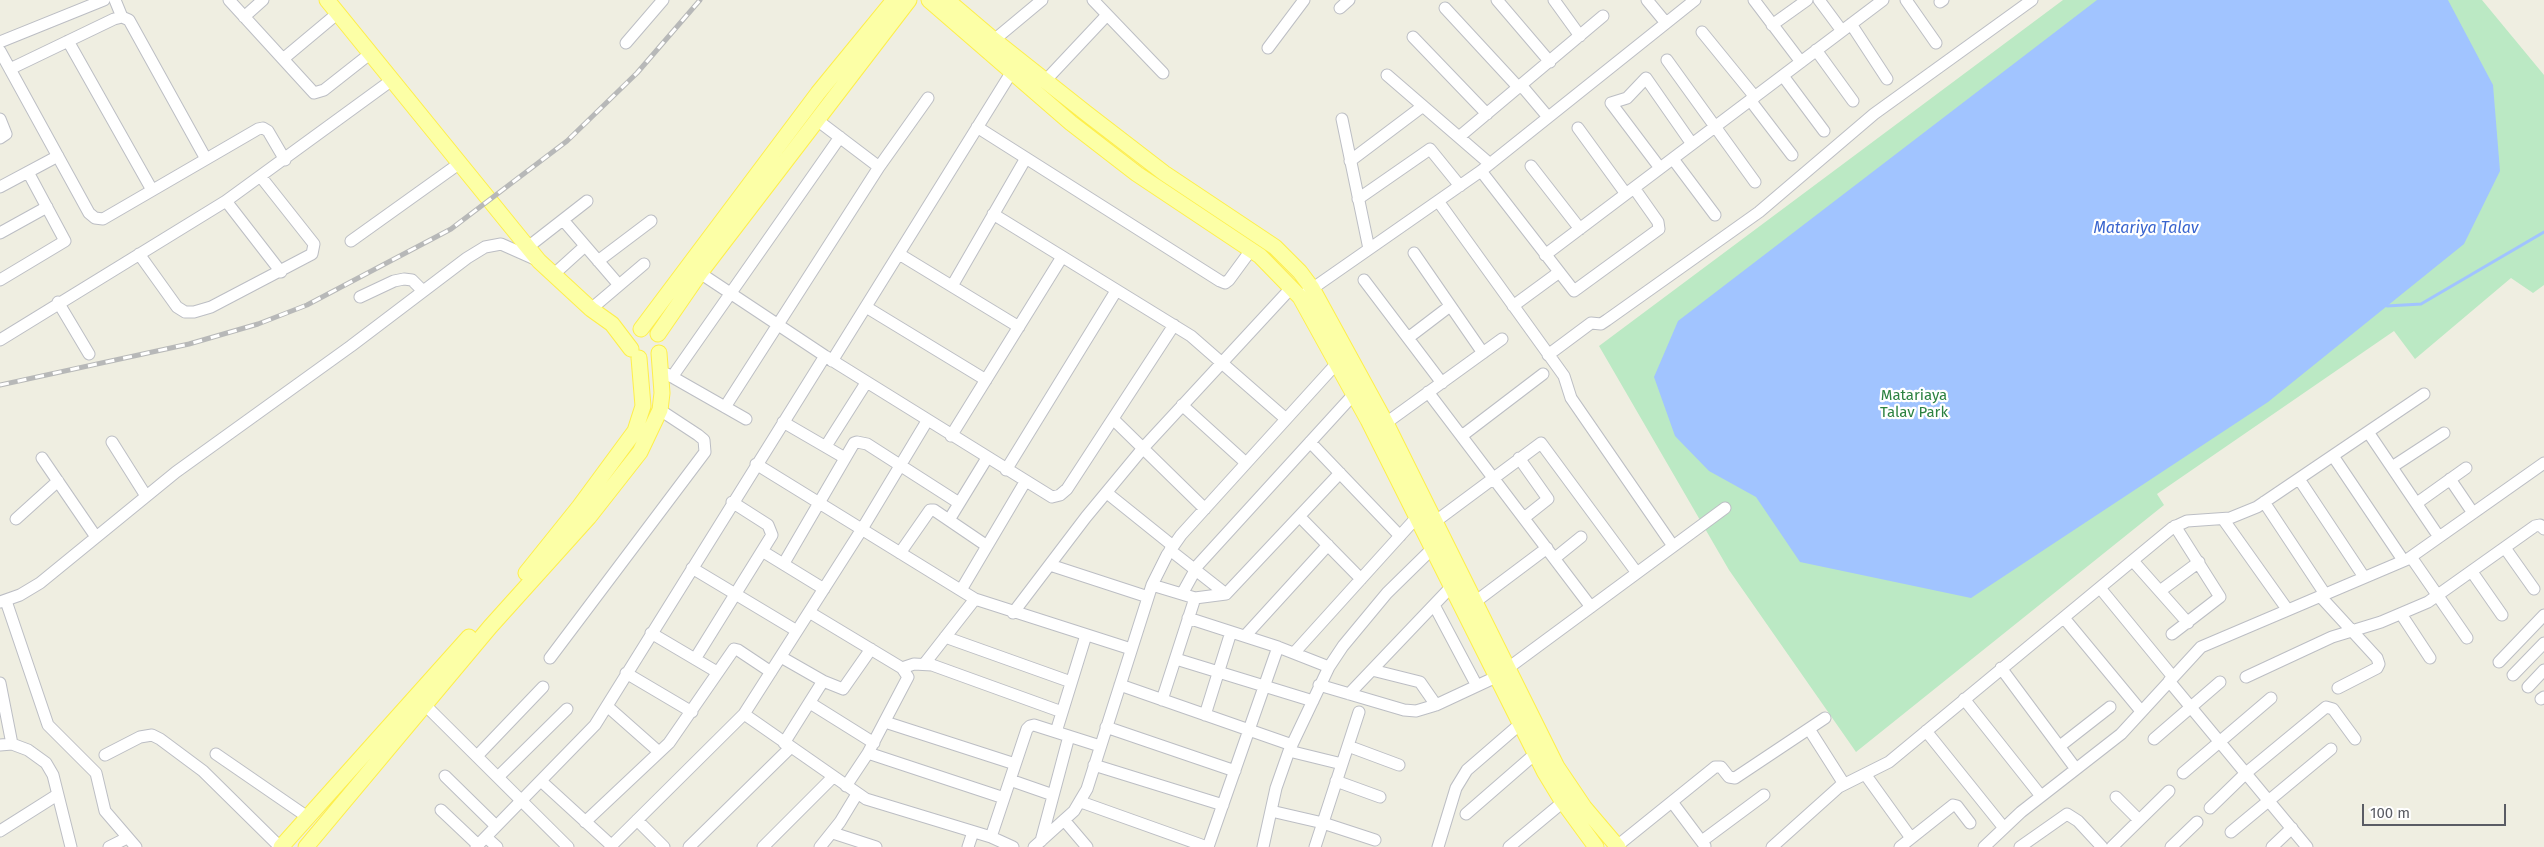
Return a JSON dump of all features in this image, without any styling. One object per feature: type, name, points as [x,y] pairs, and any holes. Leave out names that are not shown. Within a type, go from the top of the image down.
[{"type":"main road","points":[[328,0],[539,261],[591,309],[612,324],[635,353],[651,359],[658,353],[662,344],[658,334],[650,329],[639,330],[612,324]]},
{"type":"main road","points":[[307,845],[369,770],[421,701],[543,553],[635,431],[643,406],[631,339],[818,93],[894,0]]},
{"type":"main road","points":[[658,334],[700,273],[909,0]]},
{"type":"main road","points":[[929,0],[1011,72],[1137,174],[1251,250],[1301,291],[1386,423],[1436,520],[1438,543],[1452,587],[1502,672]]},
{"type":"main road","points":[[948,0],[1045,81],[1164,172],[1275,247],[1300,272],[1301,291],[1337,363],[1417,517],[1438,543],[1475,602],[1502,672],[1525,720],[1557,768],[1590,845]]},
{"type":"main road","points":[[281,847],[490,627],[589,517],[640,452],[660,410],[667,373],[658,353]]},
{"type":"main road","points":[[1525,720],[1535,754],[1569,797],[1617,846]]},
{"type":"main road","points":[[289,847],[298,829]]},
{"type":"street","points":[[0,42],[85,3],[104,0]]},
{"type":"street","points":[[115,0],[122,17],[129,20],[206,159]]},
{"type":"street","points":[[229,0],[316,93],[371,53]]},
{"type":"street","points":[[244,17],[263,0]]},
{"type":"street","points":[[626,43],[663,0]]},
{"type":"street","points":[[994,40],[1042,0]]},
{"type":"street","points":[[1093,0],[1163,73]]},
{"type":"street","points":[[1268,48],[1304,0]]},
{"type":"street","points":[[1340,8],[1349,0]]},
{"type":"street","points":[[1497,0],[1550,62]]},
{"type":"street","points":[[1554,0],[1580,36]]},
{"type":"street","points":[[1647,0],[1666,23]]},
{"type":"street","points":[[1013,613],[1144,447],[1222,362],[1301,291],[1369,249],[1460,186],[1695,0]]},
{"type":"street","points":[[1754,0],[1801,62]]},
{"type":"street","points":[[1772,25],[1807,0]]},
{"type":"street","points":[[1819,0],[1846,28],[1887,79]]},
{"type":"street","points":[[1545,255],[1883,0]]},
{"type":"street","points":[[1906,0],[1936,43]]},
{"type":"street","points":[[1548,355],[1591,323],[1601,324],[1607,320],[1759,212],[1874,114],[2032,0]]},
{"type":"street","points":[[1445,8],[1548,117]]},
{"type":"street","points":[[283,59],[338,13]]},
{"type":"street","points":[[1045,81],[1107,15]]},
{"type":"street","points":[[1459,137],[1603,16]]},
{"type":"street","points":[[10,69],[122,17]]},
{"type":"street","points":[[1702,32],[1792,155]]},
{"type":"street","points":[[1413,37],[1486,114]]},
{"type":"street","points":[[68,41],[152,190]]},
{"type":"street","points":[[1816,50],[1852,100]]},
{"type":"street","points":[[0,51],[89,213],[95,218],[103,219],[263,128],[268,131],[285,160]]},
{"type":"street","points":[[480,843],[595,725],[756,464],[783,422],[866,307],[1019,59]]},
{"type":"street","points":[[1667,60],[1755,182]]},
{"type":"street","points":[[1387,75],[1459,137],[1485,167],[1571,290],[1577,291],[1659,229],[1658,222],[1578,128]]},
{"type":"street","points":[[1783,76],[1824,131]]},
{"type":"street","points":[[1660,168],[1611,103],[1627,98],[1646,78],[1692,144]]},
{"type":"street","points":[[0,340],[58,302],[226,201],[285,160],[392,80]]},
{"type":"street","points":[[725,407],[879,166],[928,98]]},
{"type":"street","points":[[1350,161],[1423,106]]},
{"type":"street","points":[[0,119],[6,134],[0,138]]},
{"type":"street","points":[[1342,119],[1369,249]]},
{"type":"street","points":[[816,120],[879,166]]},
{"type":"street","points":[[977,127],[1220,281],[1225,283],[1229,280],[1251,250]]},
{"type":"street","points":[[746,419],[667,373],[731,292],[840,137]]},
{"type":"street","points":[[1358,199],[1430,149],[1434,150],[1460,186]]},
{"type":"street","points":[[0,187],[58,156]]},
{"type":"street","points":[[952,286],[1026,158]]},
{"type":"street","points":[[1673,158],[1715,215]]},
{"type":"street","points":[[351,241],[460,163]]},
{"type":"street","points":[[1531,166],[1580,229]]},
{"type":"street","points":[[0,280],[64,241],[28,172]]},
{"type":"street","points":[[139,254],[177,307],[186,312],[210,307],[281,272],[312,254],[314,244],[261,177]]},
{"type":"street","points":[[226,201],[281,272]]},
{"type":"street","points":[[528,247],[587,201]]},
{"type":"street","points":[[1438,201],[1564,376],[1571,398],[1673,546]]},
{"type":"street","points":[[0,233],[47,207]]},
{"type":"street","points":[[993,214],[1174,325],[1222,362],[1286,419]]},
{"type":"street","points":[[563,220],[619,285]]},
{"type":"street","points":[[598,261],[651,221]]},
{"type":"street","points":[[136,847],[105,811],[96,772],[48,724],[3,601],[40,583],[146,496],[485,247],[501,244],[539,261]]},
{"type":"street","points":[[553,275],[585,246]]},
{"type":"street","points":[[1414,253],[1483,353]]},
{"type":"street","points":[[899,254],[1019,327]]},
{"type":"street","points":[[951,436],[1062,257]]},
{"type":"street","points":[[591,309],[644,264]]},
{"type":"street","points":[[700,273],[731,292],[828,359],[1052,497],[1060,495],[1067,489],[1174,325]]},
{"type":"street","points":[[1513,306],[1558,273]]},
{"type":"street","points":[[360,297],[394,281],[404,279],[412,280],[423,291]]},
{"type":"street","points":[[1364,280],[1442,383]]},
{"type":"street","points":[[1006,470],[1116,291]]},
{"type":"street","points":[[58,302],[88,354]]},
{"type":"street","points":[[1408,338],[1450,306]]},
{"type":"street","points":[[866,307],[986,380]]},
{"type":"street","points":[[1386,423],[1502,339]]},
{"type":"street","points":[[1038,844],[1081,802],[1152,585],[1172,548],[1337,363]]},
{"type":"street","points":[[1463,435],[1544,374]]},
{"type":"street","points":[[826,446],[866,383]]},
{"type":"street","points":[[1428,392],[1463,435],[1492,478],[1548,548],[1591,607]]},
{"type":"street","points":[[1182,594],[1195,569],[1354,394]]},
{"type":"street","points":[[1772,847],[1797,827],[1822,800],[1844,784],[1889,762],[2175,526],[2187,521],[2223,519],[2251,510],[2424,394]]},
{"type":"street","points":[[1182,406],[1246,464]]},
{"type":"street","points":[[550,658],[705,452],[706,445],[698,435],[660,410]]},
{"type":"street","points":[[1113,419],[1144,447],[1205,509]]},
{"type":"street","points":[[540,781],[610,846],[744,714],[862,529],[927,421]]},
{"type":"street","points":[[783,422],[845,458]]},
{"type":"street","points":[[2368,432],[2440,537]]},
{"type":"street","points":[[2392,467],[2444,433]]},
{"type":"street","points":[[112,442],[146,496]]},
{"type":"street","points":[[784,563],[854,444],[862,442],[959,503]]},
{"type":"street","points":[[1310,442],[1400,536]]},
{"type":"street","points":[[1436,520],[1539,443],[1542,444],[1638,573]]},
{"type":"street","points":[[2333,456],[2467,638]]},
{"type":"street","points":[[42,458],[96,537]]},
{"type":"street","points":[[949,520],[987,458]]},
{"type":"street","points":[[1519,458],[1548,499],[1524,518]]},
{"type":"street","points":[[1984,847],[2041,796],[2121,734],[2201,647],[2407,558],[2440,537],[2544,463]]},
{"type":"street","points":[[756,464],[975,599],[1013,613],[1131,649]]},
{"type":"street","points":[[2416,503],[2466,468]]},
{"type":"street","points":[[1152,585],[1195,598],[1226,594],[1340,473]]},
{"type":"street","points":[[2299,478],[2364,577]]},
{"type":"street","points":[[2450,479],[2473,513]]},
{"type":"street","points":[[16,519],[58,481]]},
{"type":"street","points":[[961,590],[1025,482]]},
{"type":"street","points":[[1107,493],[1226,594]]},
{"type":"street","points":[[695,659],[772,535],[768,525],[732,502]]},
{"type":"street","points":[[2264,502],[2322,594],[2377,658],[2379,664],[2377,668],[2338,688]]},
{"type":"street","points":[[1319,685],[1404,710],[1416,711],[1436,705],[1502,672],[1724,508]]},
{"type":"street","points":[[900,553],[930,510],[934,510],[987,546]]},
{"type":"street","points":[[1300,517],[1361,578]]},
{"type":"street","points":[[1294,653],[1417,517]]},
{"type":"street","points":[[2223,519],[2287,610]]},
{"type":"street","points":[[2246,677],[2316,644],[2401,614],[2438,597],[2535,526],[2540,525],[2544,529]]},
{"type":"street","points":[[2172,634],[2220,597],[2175,526]]},
{"type":"street","points":[[1555,558],[1581,537]]},
{"type":"street","points":[[1263,847],[1276,788],[1290,748],[1329,667],[1343,646],[1387,593],[1438,543]]},
{"type":"street","points":[[1245,636],[1328,545]]},
{"type":"street","points":[[1475,602],[1548,548]]},
{"type":"street","points":[[2505,548],[2534,589]]},
{"type":"street","points":[[762,551],[824,589]]},
{"type":"street","points":[[2133,561],[2188,623]]},
{"type":"street","points":[[2160,591],[2199,562]]},
{"type":"street","points":[[1050,565],[1148,598]]},
{"type":"street","points":[[692,568],[797,631]]},
{"type":"street","points":[[2472,572],[2502,615]]},
{"type":"street","points":[[1349,694],[1452,587]]},
{"type":"street","points":[[2100,588],[2191,707],[2307,847]]},
{"type":"street","points":[[1162,700],[1195,598]]},
{"type":"street","points":[[924,664],[975,599]]},
{"type":"street","points":[[1434,605],[1477,686]]},
{"type":"street","points":[[809,612],[872,649],[907,673],[907,682],[886,722],[846,786]]},
{"type":"street","points":[[2401,614],[2430,658]]},
{"type":"street","points":[[2499,662],[2544,616]]},
{"type":"street","points":[[1188,618],[1278,647],[1329,667]]},
{"type":"street","points":[[2064,618],[2142,711]]},
{"type":"street","points":[[1205,715],[1232,632]]},
{"type":"street","points":[[651,633],[717,672]]},
{"type":"street","points":[[2513,675],[2543,647],[2526,634]]},
{"type":"street","points":[[1056,732],[1086,635]]},
{"type":"street","points":[[945,637],[1072,682]]},
{"type":"street","points":[[1081,802],[1208,847],[1278,647]]},
{"type":"street","points":[[585,822],[659,752],[692,712],[734,649],[771,672]]},
{"type":"street","points":[[781,657],[823,681],[843,689],[872,649]]},
{"type":"street","points":[[1176,659],[1313,701]]},
{"type":"street","points":[[902,668],[924,664],[1062,712]]},
{"type":"street","points":[[2001,668],[2076,769]]},
{"type":"street","points":[[1372,670],[1420,682],[1436,705]]},
{"type":"street","points":[[2528,687],[2544,670]]},
{"type":"street","points":[[626,673],[692,712]]},
{"type":"street","points":[[688,847],[787,745],[823,681]]},
{"type":"street","points":[[2154,739],[2220,682]]},
{"type":"street","points":[[0,683],[6,745],[28,750],[46,763],[53,775],[71,847]]},
{"type":"street","points":[[1120,685],[1249,730],[1290,748],[1342,764]]},
{"type":"street","points":[[477,756],[543,687]]},
{"type":"street","points":[[2183,773],[2271,698]]},
{"type":"street","points":[[1964,699],[2041,796]]},
{"type":"street","points":[[421,701],[568,847]]},
{"type":"street","points":[[810,703],[871,748],[1004,798]]},
{"type":"street","points":[[607,706],[659,752]]},
{"type":"street","points":[[2060,746],[2110,707]]},
{"type":"street","points":[[2210,808],[2246,773],[2326,707],[2333,709],[2355,739]]},
{"type":"street","points":[[498,777],[567,709]]},
{"type":"street","points":[[1315,847],[1359,712]]},
{"type":"street","points":[[744,714],[857,794],[881,805],[991,837],[1013,847]]},
{"type":"street","points":[[1617,846],[1715,767],[1721,767],[1729,777],[1735,778],[1825,718]]},
{"type":"street","points":[[1438,847],[1456,788],[1467,770],[1525,720]]},
{"type":"street","points":[[886,722],[1016,764]]},
{"type":"street","points":[[991,837],[1027,729],[1030,726],[1034,725],[1100,746]]},
{"type":"street","points":[[1106,727],[1234,771]]},
{"type":"street","points":[[1809,729],[1844,784]]},
{"type":"street","points":[[1926,731],[2004,828]]},
{"type":"street","points":[[105,755],[140,737],[152,735],[160,738],[203,770],[281,847]]},
{"type":"street","points":[[1038,844],[1069,736]]},
{"type":"street","points":[[1348,746],[1399,765]]},
{"type":"street","points":[[2231,832],[2331,749]]},
{"type":"street","points":[[216,754],[309,818]]},
{"type":"street","points":[[1466,814],[1535,754]]},
{"type":"street","points":[[1094,765],[1223,805]]},
{"type":"street","points":[[1864,774],[1905,844],[1953,805],[1957,806],[1970,823]]},
{"type":"street","points":[[445,776],[496,826]]},
{"type":"street","points":[[763,847],[833,777]]},
{"type":"street","points":[[1010,780],[1053,794]]},
{"type":"street","points":[[1336,781],[1380,797]]},
{"type":"street","points":[[2112,847],[2169,791]]},
{"type":"street","points":[[820,847],[833,833],[857,794]]},
{"type":"street","points":[[0,831],[57,795]]},
{"type":"street","points":[[1672,802],[1704,844],[1764,795]]},
{"type":"street","points":[[1509,847],[1569,797]]},
{"type":"street","points":[[2116,797],[2139,820]]},
{"type":"street","points":[[441,810],[480,843],[496,847]]},
{"type":"street","points":[[1271,811],[1375,840]]},
{"type":"street","points":[[2020,847],[2067,814],[2102,847]]},
{"type":"street","points":[[637,820],[664,847]]},
{"type":"street","points":[[1064,820],[1087,847]]},
{"type":"street","points":[[2171,847],[2197,822]]},
{"type":"street","points":[[2272,847],[2292,828]]},
{"type":"street","points":[[968,847],[973,832]]},
{"type":"street","points":[[833,833],[876,847]]},
{"type":"street","points":[[109,847],[127,838]]},
{"type":"green space","name":"Matariya Talav","points":[[2063,0],[2482,0],[2544,75],[2544,285],[2533,293],[2511,278],[2415,359],[2394,331],[2157,494],[2164,505],[1856,752],[1729,570],[1599,346]]},
{"type":"water","name":"Matariya Talav","points":[[2097,0],[2448,0],[2493,85],[2500,171],[2464,244],[2268,402],[1971,598],[1800,562],[1756,497],[1709,471],[1675,436],[1654,377],[1678,321]]},
{"type":"waterway","points":[[2387,306],[2421,304],[2544,232]]},
{"type":"railway","points":[[0,385],[189,344],[258,324],[307,305],[451,229],[567,141],[637,73],[700,0]]},
{"type":"park label","name":"Matariaya Talav Park","points":[[1914,404]]}]
